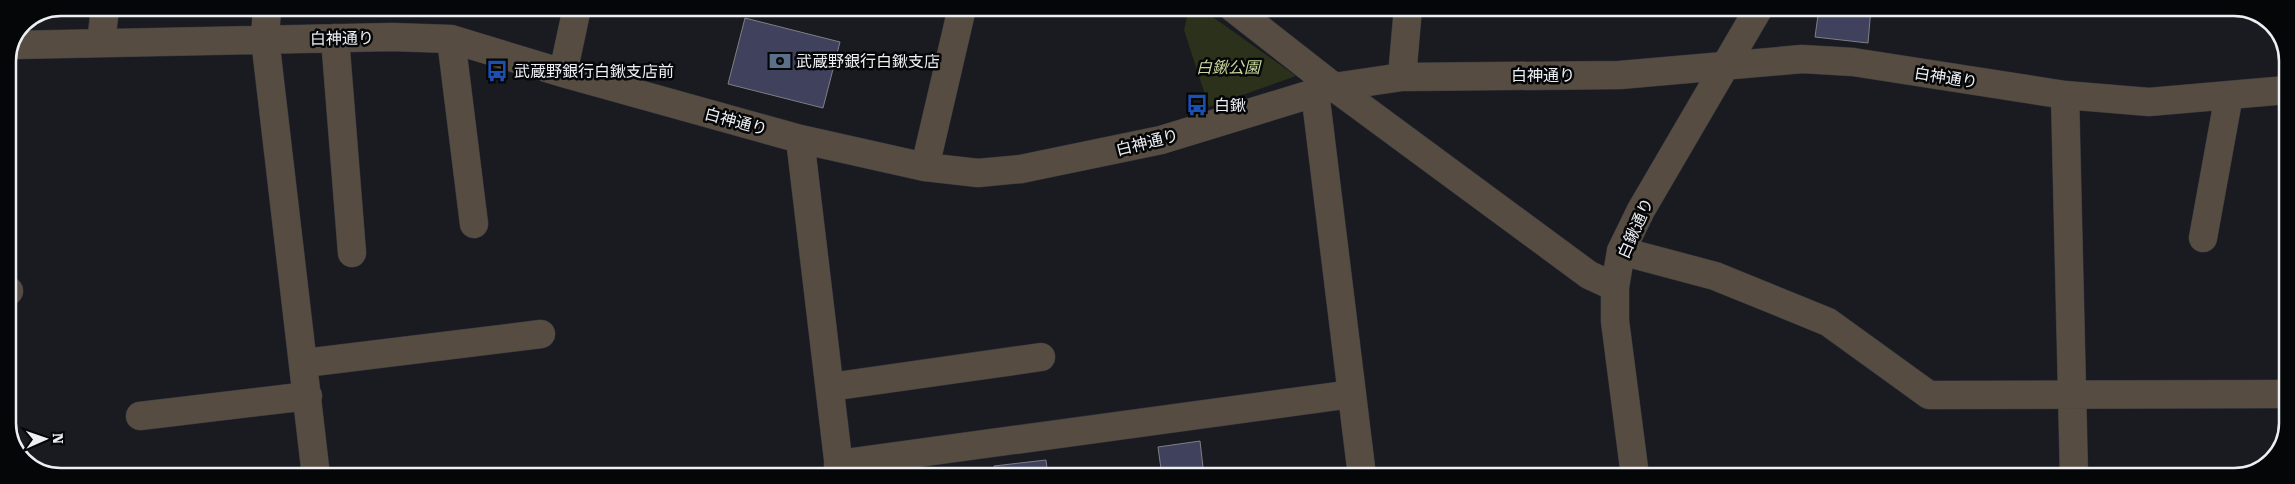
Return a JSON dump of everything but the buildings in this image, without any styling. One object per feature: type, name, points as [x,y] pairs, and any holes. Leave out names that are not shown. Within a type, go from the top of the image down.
[{"type":"street","points":[[101,43],[104,16]]},
{"type":"street","points":[[266,16],[264,39],[305,364],[315,468]]},
{"type":"street","points":[[563,73],[575,16]]},
{"type":"street","points":[[925,167],[960,16]]},
{"type":"street","points":[[1243,16],[1325,89],[1589,275],[1615,288]]},
{"type":"street","points":[[1402,77],[1407,16]]},
{"type":"street","name":"白鍬通り","points":[[1634,468],[1615,321],[1615,288],[1621,251],[1640,210],[1754,16]]},
{"type":"street","name":"白神通り","points":[[20,45],[335,38],[425,37],[450,39],[563,73],[800,139],[925,167],[978,173],[1020,168],[1161,140],[1325,89],[1402,77],[1620,75],[1802,59],[1853,62],[2065,95],[2149,102],[2279,91]]},
{"type":"street","points":[[335,38],[352,253]]},
{"type":"street","points":[[450,39],[474,224]]},
{"type":"street","points":[[1325,89],[1352,394],[1361,468]]},
{"type":"street","points":[[2065,95],[2074,396],[2074,468]]},
{"type":"street","points":[[2203,238],[2229,95]]},
{"type":"street","points":[[800,139],[839,468]]},
{"type":"street","points":[[1621,251],[1715,276],[1828,322],[1929,395],[2279,394]]},
{"type":"street","points":[[305,364],[541,334]]},
{"type":"street","points":[[830,387],[1042,357]]},
{"type":"street","points":[[852,468],[1352,394]]},
{"type":"street","points":[[140,416],[308,396]]},
{"type":"green space","name":"白鍬公園","points":[[1187,16],[1211,16],[1296,76],[1209,107],[1184,30]]},
{"type":"place","name":"武蔵野銀行白鍬支店","points":[[780,61]]},
{"type":"place","name":"武蔵野銀行白鍬支店前","points":[[497,71]]},
{"type":"place","name":"白鍬","points":[[1197,105]]}]
